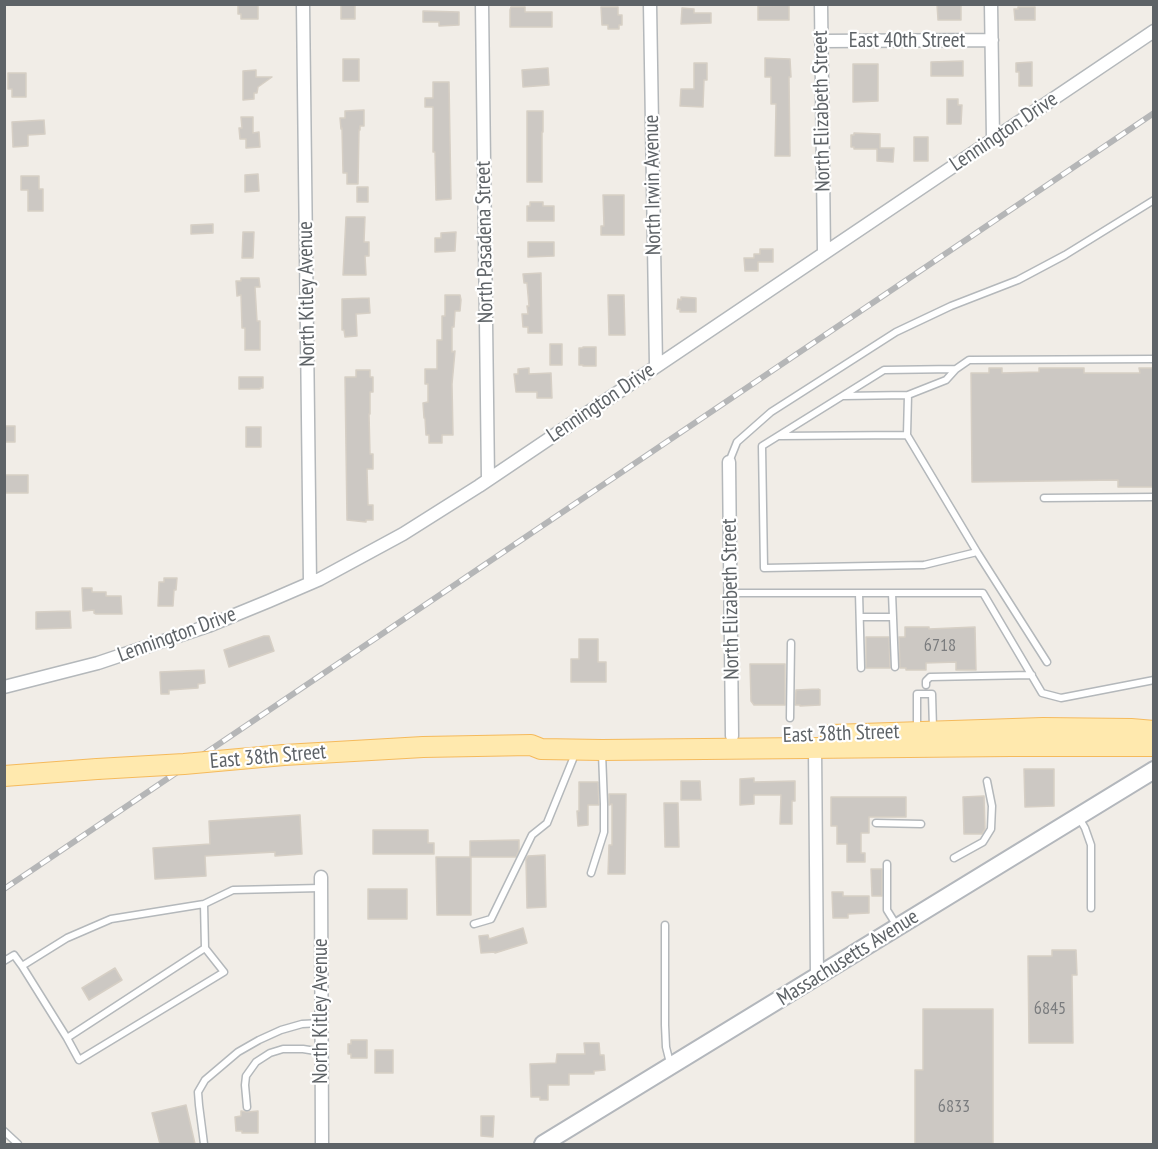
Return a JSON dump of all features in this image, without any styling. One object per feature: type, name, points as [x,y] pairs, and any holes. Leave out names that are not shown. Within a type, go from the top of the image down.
[{"type":"main road","name":"East 38th Street","points":[[531,745],[540,738],[732,736],[1043,728],[1154,731]]},
{"type":"main road","name":"East 38th Street","points":[[4,776],[423,747],[531,745],[541,749],[602,750],[1154,746]]},
{"type":"main road","name":"Massachusetts Avenue","points":[[543,1144],[1154,770]]},
{"type":"street","name":"North Kitley Avenue","points":[[303,4],[310,583]]},
{"type":"street","name":"North Pasadena Street","points":[[482,4],[488,479]]},
{"type":"street","name":"North Irwin Avenue","points":[[650,4],[656,366]]},
{"type":"street","name":"North Elizabeth Street","points":[[821,4],[824,253]]},
{"type":"street","points":[[991,4],[993,139]]},
{"type":"street","name":"Lennington Drive","points":[[4,687],[98,663],[208,626],[310,583],[403,534],[1154,31]]},
{"type":"street","name":"East 40th Street","points":[[821,41],[992,40]]},
{"type":"street","name":"North Elizabeth Street","points":[[729,462],[732,736]]},
{"type":"street","points":[[814,748],[817,977]]},
{"type":"street","name":"North Kitley Avenue","points":[[321,883],[322,1144]]},
{"type":"lane","points":[[729,462],[737,442],[771,412],[896,332],[951,306],[1018,280],[1065,255],[1154,200]]},
{"type":"lane","points":[[842,396],[908,395],[946,380],[969,360],[1154,359]]},
{"type":"lane","points":[[956,369],[884,370],[762,446],[764,568],[924,565],[976,552]]},
{"type":"lane","points":[[908,395],[908,435],[976,552],[1047,662]]},
{"type":"lane","points":[[778,436],[908,435]]},
{"type":"lane","points":[[1044,498],[1154,497]]},
{"type":"lane","points":[[731,593],[983,593],[1042,693],[1061,698],[1154,680]]},
{"type":"lane","points":[[859,593],[861,668]]},
{"type":"lane","points":[[892,593],[895,667]]},
{"type":"lane","points":[[860,617],[893,617]]},
{"type":"lane","points":[[790,718],[791,643]]},
{"type":"lane","points":[[917,694],[930,677],[1032,675]]},
{"type":"lane","points":[[925,732],[932,694],[926,685]]},
{"type":"lane","points":[[917,694],[932,694]]},
{"type":"lane","points":[[917,694],[925,732]]},
{"type":"lane","points":[[474,924],[491,919],[532,835],[547,823],[573,759],[573,750]]},
{"type":"lane","points":[[591,873],[604,832],[602,750]]},
{"type":"lane","points":[[954,858],[983,842],[990,829],[992,806],[987,781]]},
{"type":"lane","points":[[1078,816],[1091,845],[1091,908]]},
{"type":"lane","points":[[876,823],[921,824]]},
{"type":"lane","points":[[887,864],[887,910],[898,927]]},
{"type":"lane","points":[[22,966],[67,938],[111,918],[204,904],[233,890],[321,883]]},
{"type":"lane","points":[[4,961],[14,955],[79,1060],[224,972],[205,948],[204,904]]},
{"type":"lane","points":[[665,925],[665,1025],[670,1067]]},
{"type":"lane","points":[[67,1038],[205,948]]},
{"type":"lane","points":[[204,1144],[198,1092],[205,1080],[238,1052],[260,1040],[281,1030],[302,1024],[322,1023]]},
{"type":"lane","points":[[247,1107],[246,1076],[256,1062],[270,1053],[283,1049],[322,1052]]},
{"type":"lane","points":[[4,1131],[18,1144]]},
{"type":"building","points":[[238,4],[258,4],[258,19],[241,19],[241,14],[238,14]]},
{"type":"building","points":[[341,4],[355,4],[355,19],[341,19]]},
{"type":"building","points":[[937,4],[961,4],[961,20],[938,20]]},
{"type":"building","points":[[789,5],[789,20],[758,20],[758,6]]},
{"type":"building","points":[[511,7],[525,7],[525,12],[552,12],[552,27],[510,27]]},
{"type":"building","points":[[601,7],[618,7],[618,15],[622,15],[622,25],[619,25],[619,29],[608,29],[608,25],[602,25]]},
{"type":"building","points":[[1035,7],[1035,20],[1015,20],[1014,9]]},
{"type":"building","points":[[682,8],[694,9],[694,13],[711,13],[711,23],[681,24]]},
{"type":"building","points":[[423,11],[459,12],[459,25],[439,26],[439,22],[423,22]]},
{"type":"building","points":[[765,58],[790,59],[790,156],[775,156],[776,104],[771,104],[771,77],[765,77]]},
{"type":"building","points":[[343,59],[359,59],[359,81],[343,81]]},
{"type":"building","points":[[963,61],[963,76],[931,76],[931,62]]},
{"type":"building","points":[[1032,62],[1032,86],[1019,86],[1019,72],[1016,72],[1016,63]]},
{"type":"building","points":[[694,63],[707,63],[703,107],[680,106],[681,89],[694,89]]},
{"type":"building","points":[[853,64],[878,64],[878,101],[853,102]]},
{"type":"building","points":[[548,68],[549,85],[523,87],[522,70]]},
{"type":"building","points":[[256,70],[256,77],[272,77],[258,87],[257,93],[254,93],[254,99],[243,100],[243,71]]},
{"type":"building","points":[[8,73],[26,73],[26,97],[12,97],[12,89],[8,89]]},
{"type":"building","points":[[433,82],[449,82],[451,199],[436,200],[433,107],[425,107],[425,98],[433,98]]},
{"type":"building","points":[[947,99],[958,99],[958,105],[962,105],[961,124],[947,124]]},
{"type":"building","points":[[364,110],[364,126],[360,126],[359,130],[358,184],[347,184],[347,173],[343,173],[340,118],[345,118],[345,111]]},
{"type":"building","points":[[527,111],[543,111],[542,182],[527,182]]},
{"type":"building","points":[[241,117],[253,117],[253,133],[259,132],[260,147],[246,148],[246,139],[240,139]]},
{"type":"building","points":[[44,120],[45,134],[28,135],[28,146],[13,147],[12,122]]},
{"type":"building","points":[[854,133],[880,134],[880,148],[894,148],[893,162],[877,161],[877,149],[851,147],[851,135]]},
{"type":"building","points":[[914,137],[928,137],[928,161],[914,161]]},
{"type":"building","points":[[258,174],[259,191],[245,192],[245,175]]},
{"type":"building","points":[[21,176],[39,176],[39,189],[43,189],[43,211],[28,211],[28,190],[21,190]]},
{"type":"building","points":[[357,187],[368,187],[368,202],[357,202]]},
{"type":"building","points":[[603,195],[624,195],[624,235],[601,235],[601,226],[604,226]]},
{"type":"building","points":[[530,202],[543,202],[543,206],[554,206],[554,221],[527,221],[527,206],[530,206]]},
{"type":"building","points":[[346,217],[365,217],[364,242],[369,242],[369,256],[365,256],[366,275],[343,275]]},
{"type":"building","points":[[213,224],[213,233],[191,234],[191,225]]},
{"type":"building","points":[[243,232],[254,232],[253,258],[242,258]]},
{"type":"building","points":[[456,232],[455,251],[435,252],[435,238],[441,238],[441,233]]},
{"type":"building","points":[[528,242],[554,242],[554,256],[528,257]]},
{"type":"building","points":[[760,249],[773,249],[773,262],[758,262],[758,271],[745,271],[744,258],[754,258],[754,254],[760,254]]},
{"type":"building","points":[[541,273],[542,333],[528,333],[528,327],[523,327],[522,314],[528,314],[527,306],[529,306],[527,283],[524,283],[523,274]]},
{"type":"building","points":[[241,278],[259,278],[260,287],[255,287],[257,321],[260,321],[260,350],[245,350],[241,295],[237,296],[236,281],[241,281]]},
{"type":"building","points":[[445,295],[460,295],[461,300],[460,311],[455,311],[454,327],[452,327],[452,352],[455,351],[452,384],[453,435],[442,435],[442,443],[429,443],[423,403],[428,402],[425,369],[437,369],[437,340],[442,340]]},
{"type":"building","points":[[608,295],[624,295],[625,335],[609,335]]},
{"type":"building","points":[[681,297],[696,298],[696,312],[680,312],[680,309],[677,309],[678,299],[681,300]]},
{"type":"building","points":[[369,298],[370,313],[356,314],[357,336],[345,337],[344,330],[342,330],[342,299]]},
{"type":"building","points":[[550,344],[562,344],[562,365],[550,365]]},
{"type":"building","points":[[596,347],[596,366],[579,365],[579,348]]},
{"type":"building","points":[[529,368],[529,374],[551,373],[552,398],[537,398],[537,392],[516,392],[514,374],[518,374],[518,369]]},
{"type":"building","points":[[989,368],[1002,368],[1002,373],[1039,372],[1039,368],[1084,368],[1084,373],[1140,373],[1139,368],[1154,368],[1154,487],[1118,487],[1118,480],[972,482],[971,373],[989,373]]},
{"type":"building","points":[[356,370],[370,370],[370,377],[373,377],[369,414],[370,454],[373,454],[373,469],[367,469],[368,505],[373,505],[373,520],[366,520],[366,522],[347,520],[345,377],[356,377]]},
{"type":"building","points":[[239,377],[263,377],[263,388],[239,389]]},
{"type":"building","points":[[4,426],[15,426],[15,442],[4,442]]},
{"type":"building","points":[[246,427],[261,427],[261,447],[246,447]]},
{"type":"building","points":[[4,475],[28,475],[28,493],[4,493]]},
{"type":"building","points":[[164,578],[177,578],[173,606],[158,606],[159,582],[164,582]]},
{"type":"building","points":[[82,588],[92,588],[92,592],[106,592],[106,596],[121,596],[122,614],[96,614],[94,610],[83,611]]},
{"type":"building","points":[[70,611],[71,628],[36,629],[36,612]]},
{"type":"building","points":[[905,627],[929,627],[929,629],[975,627],[976,670],[956,670],[956,662],[926,663],[926,670],[900,668],[899,637],[905,637]]},
{"type":"building","points":[[269,636],[274,651],[229,667],[224,650]]},
{"type":"building","points":[[866,637],[889,637],[890,668],[866,668]]},
{"type":"building","points":[[579,639],[598,639],[598,662],[606,662],[606,682],[571,682],[571,659],[579,659]]},
{"type":"building","points":[[750,664],[785,664],[785,705],[754,705],[751,701]]},
{"type":"building","points":[[204,670],[205,683],[198,684],[198,688],[169,690],[169,694],[161,694],[160,672]]},
{"type":"building","points":[[796,690],[820,690],[820,705],[795,705]]},
{"type":"building","points":[[1024,769],[1054,769],[1054,806],[1025,807]]},
{"type":"building","points":[[754,778],[754,782],[795,781],[792,824],[780,824],[781,795],[754,795],[754,804],[740,805],[740,779]]},
{"type":"building","points":[[681,781],[700,781],[701,800],[681,800]]},
{"type":"building","points":[[579,782],[598,782],[599,805],[588,805],[588,825],[578,826],[577,811],[579,811]]},
{"type":"building","points":[[609,794],[626,794],[625,874],[608,874],[609,845],[612,845],[612,804],[609,805]]},
{"type":"building","points":[[984,796],[985,829],[982,834],[964,834],[963,797]]},
{"type":"building","points":[[831,797],[906,797],[906,817],[869,817],[869,833],[861,833],[861,853],[865,853],[865,862],[847,862],[847,844],[837,844],[837,826],[831,826]]},
{"type":"building","points":[[664,803],[678,803],[679,847],[665,847]]},
{"type":"building","points":[[300,815],[302,854],[275,856],[275,852],[205,856],[206,876],[155,879],[153,848],[210,844],[209,821]]},
{"type":"building","points":[[373,830],[428,830],[428,843],[434,843],[434,854],[373,854]]},
{"type":"building","points":[[519,840],[516,857],[471,857],[471,915],[437,915],[436,857],[470,857],[470,841]]},
{"type":"building","points":[[545,855],[546,907],[527,908],[526,859],[528,856]]},
{"type":"building","points":[[871,869],[882,869],[882,896],[872,896]]},
{"type":"building","points":[[368,889],[407,889],[407,919],[368,919]]},
{"type":"building","points":[[832,892],[843,892],[843,896],[869,896],[869,913],[848,914],[848,918],[833,918]]},
{"type":"building","points":[[523,928],[527,943],[495,953],[481,953],[479,936],[488,935],[489,939]]},
{"type":"building","points":[[1052,950],[1076,950],[1077,975],[1072,975],[1073,1043],[1029,1043],[1028,956],[1052,956]]},
{"type":"building","points":[[115,968],[122,980],[89,1000],[82,988]]},
{"type":"building","points":[[923,1009],[993,1009],[993,1144],[915,1144],[915,1070],[923,1070]]},
{"type":"building","points":[[351,1040],[367,1040],[367,1058],[351,1058],[351,1054],[348,1054],[348,1044],[351,1044]]},
{"type":"building","points":[[584,1043],[599,1043],[600,1055],[604,1055],[605,1070],[594,1071],[594,1074],[569,1074],[569,1085],[548,1085],[548,1100],[531,1097],[530,1064],[556,1063],[557,1054],[585,1054]]},
{"type":"building","points":[[375,1050],[393,1050],[393,1073],[375,1073]]},
{"type":"building","points":[[186,1105],[195,1144],[160,1144],[152,1113]]},
{"type":"building","points":[[241,1111],[258,1111],[258,1133],[236,1131],[235,1117],[241,1116]]},
{"type":"building","points":[[481,1116],[494,1116],[493,1137],[481,1136]]},
{"type":"railway","points":[[4,889],[1154,113]]}]
